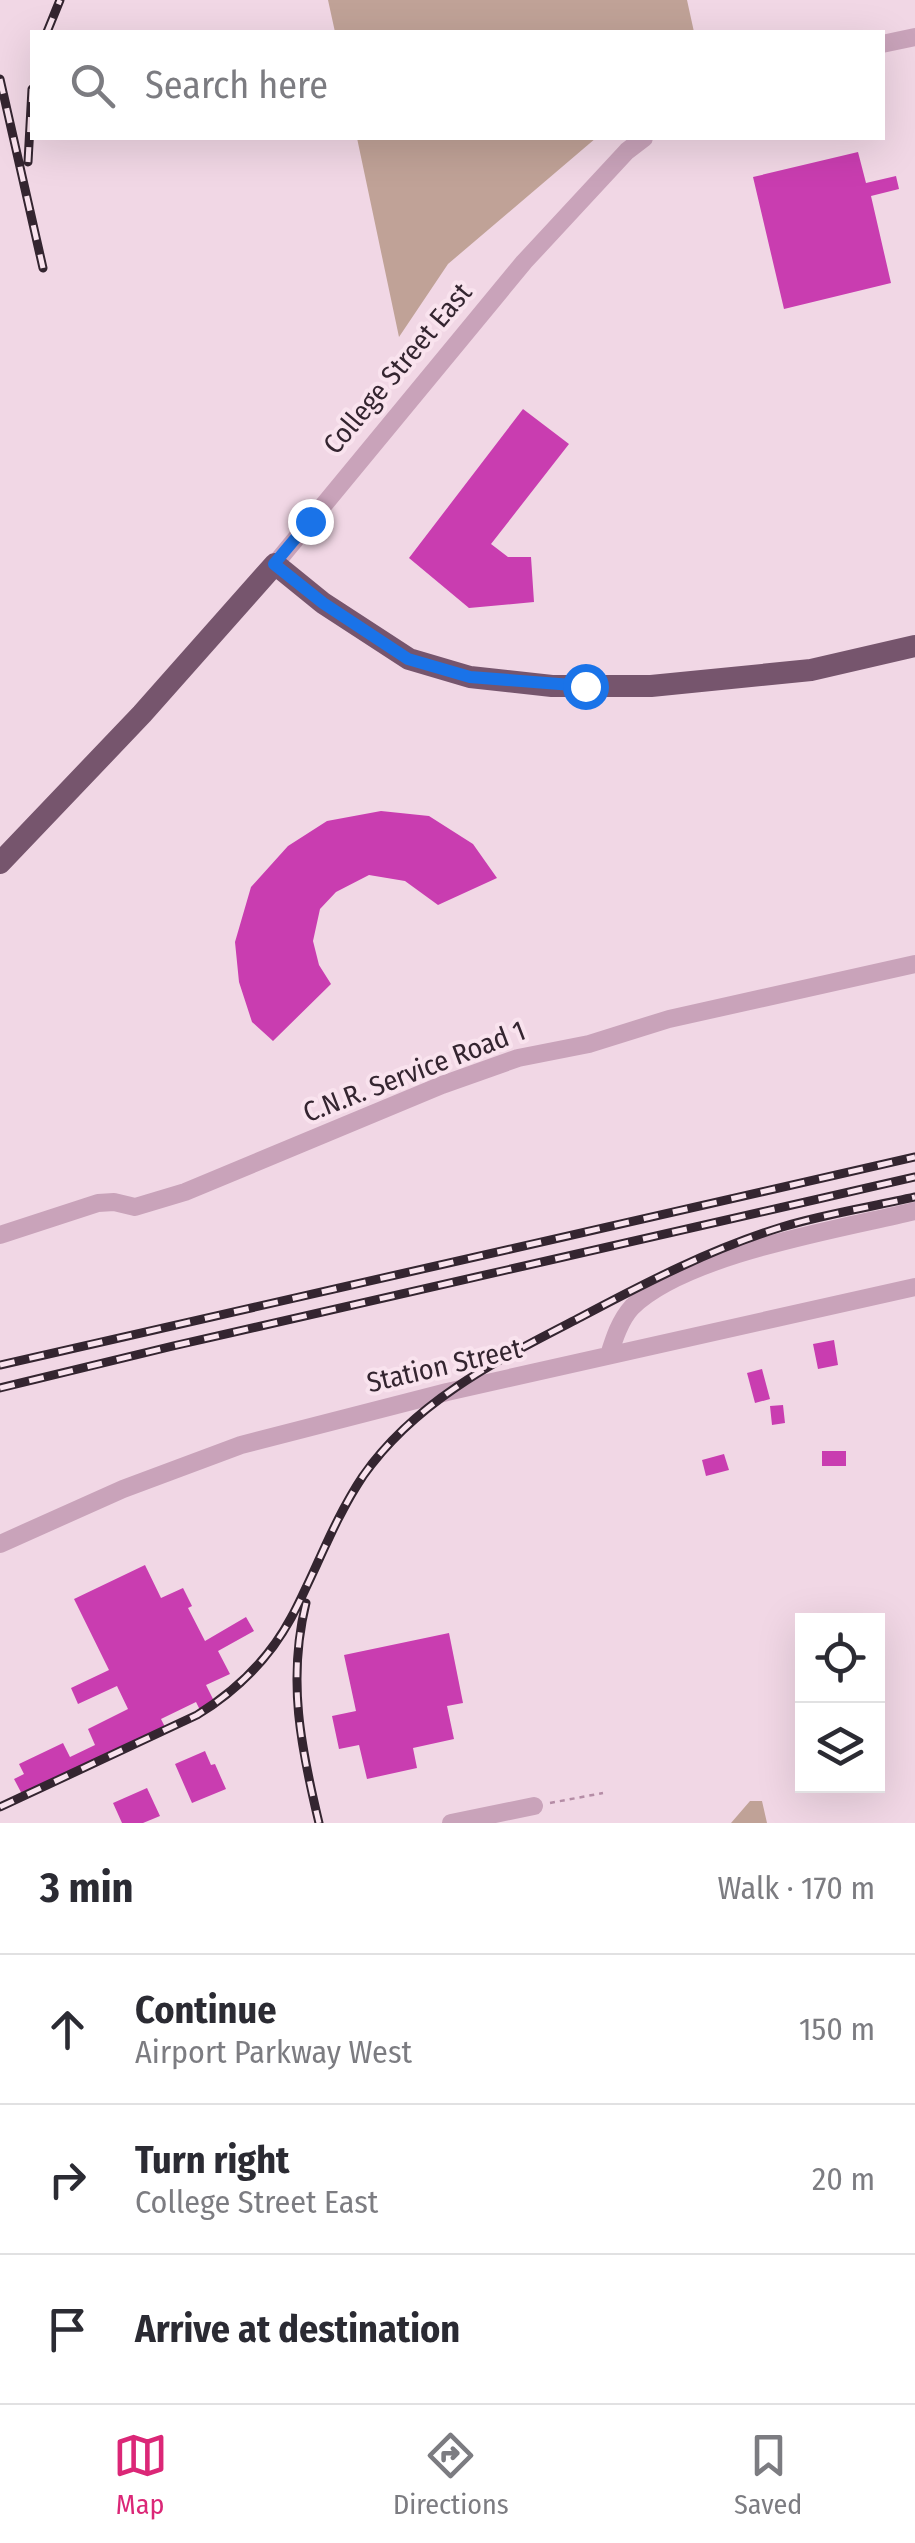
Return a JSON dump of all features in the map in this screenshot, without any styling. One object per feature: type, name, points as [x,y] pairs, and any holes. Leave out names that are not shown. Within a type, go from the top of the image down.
[{"type":"main road","points":[[274,564],[323,603],[408,659],[470,677],[552,686],[651,686],[812,670],[915,646]]},
{"type":"main road","name":"College Street East","points":[[0,864],[142,714],[274,564]]},
{"type":"street","points":[[885,43],[915,37]]},
{"type":"street","name":"College Street East","points":[[274,564],[524,262],[641,140]]},
{"type":"street","name":"C.N.R. Service Road 1","points":[[0,1235],[98,1204],[114,1202],[135,1207],[185,1192],[518,1058],[602,1040],[669,1019],[915,964]]},
{"type":"street","points":[[609,1355],[615,1335],[632,1308],[688,1274],[758,1248],[915,1211]]},
{"type":"street","name":"Station Street","points":[[0,1544],[124,1489],[241,1444],[365,1411],[915,1287]]},
{"type":"street","points":[[451,1823],[534,1806]]},
{"type":"path","points":[[534,1806],[603,1792]]},
{"type":"shaded area","points":[[328,0],[687,0],[694,30],[335,30]]},
{"type":"shaded area","points":[[357,140],[594,140],[448,264],[399,337]]},
{"type":"shaded area","points":[[750,1801],[762,1801],[767,1823],[731,1823]]},
{"type":"building","points":[[858,152],[866,183],[896,176],[899,189],[871,196],[891,283],[784,309],[753,177]]},
{"type":"building","points":[[523,409],[569,444],[491,544],[508,557],[531,557],[534,602],[469,608],[409,558]]},
{"type":"building","points":[[381,811],[429,816],[473,844],[497,878],[438,905],[405,881],[369,875],[336,892],[320,909],[313,941],[319,965],[331,984],[273,1041],[252,1022],[239,982],[235,942],[251,887],[288,846],[327,821]]},
{"type":"building","points":[[834,1340],[838,1365],[818,1369],[813,1344]]},
{"type":"building","points":[[762,1369],[770,1399],[755,1403],[747,1373]]},
{"type":"building","points":[[783,1405],[785,1423],[772,1425],[770,1406]]},
{"type":"building","points":[[822,1451],[846,1451],[846,1466],[822,1466]]},
{"type":"building","points":[[724,1454],[729,1470],[706,1476],[702,1460]]},
{"type":"building","points":[[145,1565],[161,1598],[183,1588],[192,1606],[188,1608],[205,1641],[246,1617],[254,1631],[218,1651],[230,1674],[206,1685],[217,1707],[202,1714],[196,1702],[161,1719],[165,1727],[23,1796],[14,1779],[24,1774],[19,1764],[63,1743],[70,1757],[95,1745],[88,1729],[128,1709],[117,1686],[78,1704],[71,1688],[109,1670],[74,1599]]},
{"type":"building","points":[[449,1633],[463,1703],[447,1706],[454,1739],[413,1748],[417,1768],[367,1779],[359,1745],[339,1749],[332,1716],[356,1711],[344,1655]]},
{"type":"building","points":[[205,1751],[226,1789],[192,1803],[175,1764]]},
{"type":"building","points":[[147,1788],[160,1816],[143,1823],[122,1823],[113,1803]]},
{"type":"railway","points":[[48,30],[60,0]]},
{"type":"railway","points":[[0,79],[43,268]]},
{"type":"railway","points":[[28,162],[30,126]]},
{"type":"railway","points":[[0,1365],[915,1157]]},
{"type":"railway","points":[[0,1388],[915,1177]]},
{"type":"railway","points":[[0,1807],[197,1715],[238,1685],[282,1633],[363,1476],[408,1425],[462,1383],[630,1291],[730,1245],[798,1222],[915,1197]]},
{"type":"railway","points":[[306,1603],[297,1687],[302,1741],[319,1823]]},
{"type":"route","points":[[310,521],[274,564],[323,603],[408,659],[470,677],[585,686]]}]
